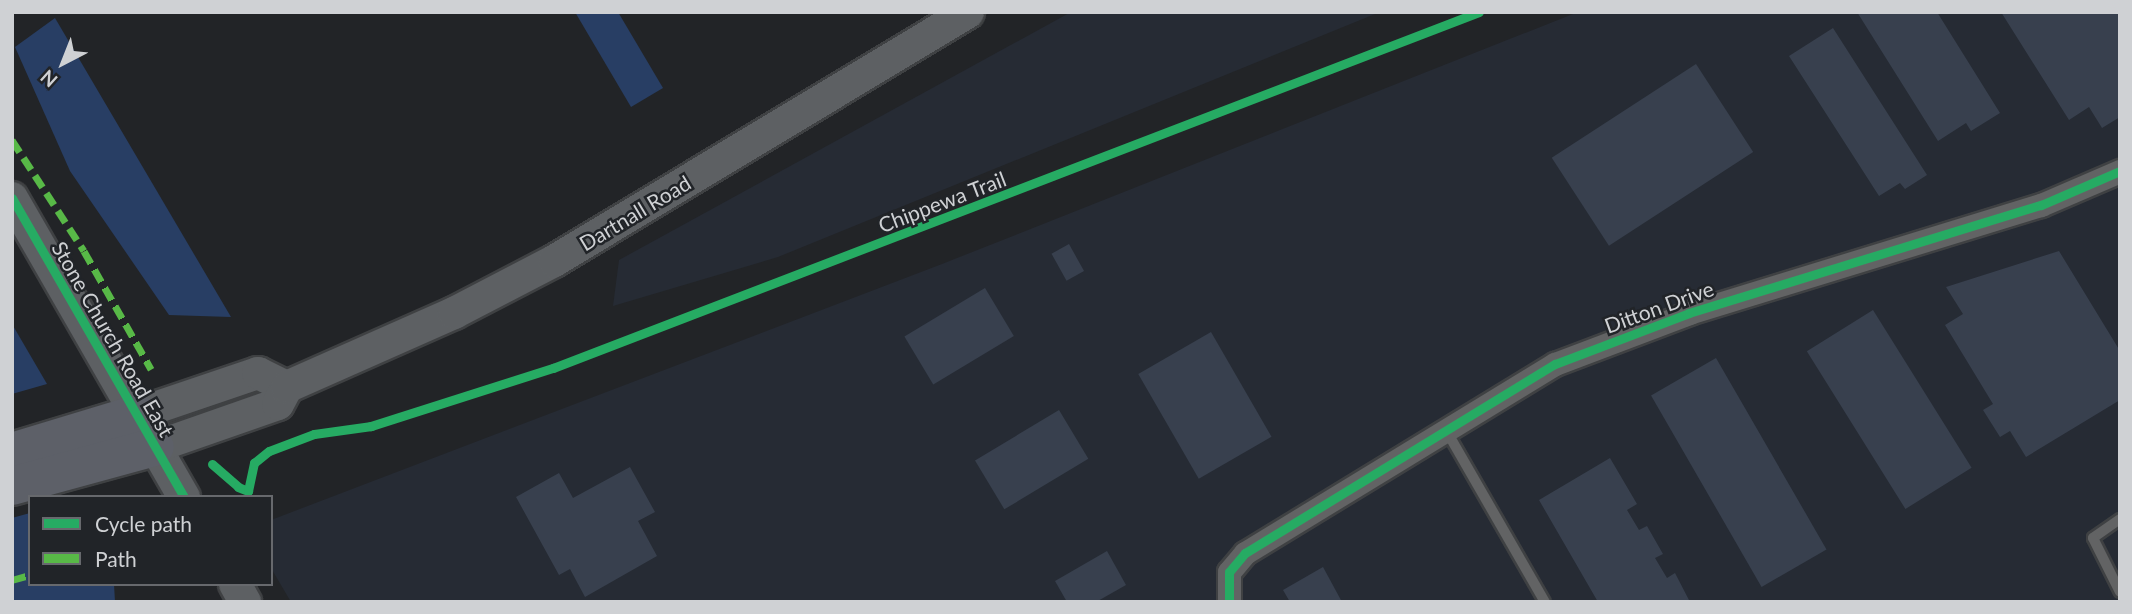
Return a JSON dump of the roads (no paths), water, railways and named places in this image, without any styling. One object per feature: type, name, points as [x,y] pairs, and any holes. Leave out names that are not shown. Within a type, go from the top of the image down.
[{"type":"highway","points":[[12,452],[137,414]]},
{"type":"highway","points":[[12,486],[155,447]]},
{"type":"street","name":"Dartnall Road","points":[[155,447],[278,404],[287,387],[454,313],[554,261],[968,12]]},
{"type":"street","name":"Ditton Drive","points":[[1229,602],[1229,572],[1245,552],[1555,364],[1659,324],[2040,205],[2120,171]]},
{"type":"street","name":"Stone Church Road East","points":[[12,198],[183,495]]},
{"type":"street","points":[[137,414],[258,373],[287,387]]},
{"type":"street","points":[[236,586],[245,602]]},
{"type":"lane","points":[[1446,430],[1545,602]]},
{"type":"lane","points":[[2120,519],[2093,538],[2120,592]]}]
